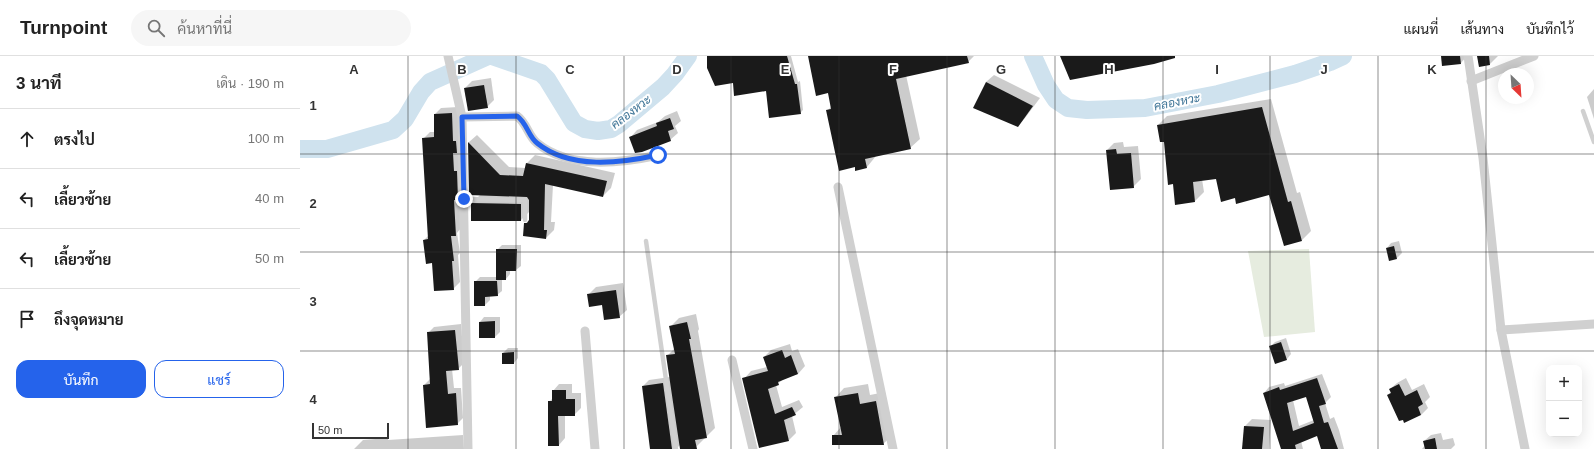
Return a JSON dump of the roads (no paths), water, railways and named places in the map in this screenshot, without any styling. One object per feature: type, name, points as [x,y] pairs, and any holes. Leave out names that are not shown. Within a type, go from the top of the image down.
[{"type":"street","points":[[448,56],[462,117],[468,449]]},
{"type":"street","points":[[1468,56],[1483,158],[1501,330],[1525,449]]},
{"type":"street","points":[[1471,81],[1534,56]]},
{"type":"street","points":[[462,117],[517,116],[524,123],[536,142],[540,145],[560,155],[584,161],[624,161],[658,155]]},
{"type":"street","points":[[838,187],[893,449]]},
{"type":"street","points":[[1501,330],[1594,324]]},
{"type":"street","points":[[585,332],[596,449]]},
{"type":"street","points":[[732,360],[753,449]]},
{"type":"lane","points":[[1583,111],[1594,142]]},
{"type":"lane","points":[[464,199],[525,200],[525,220]]},
{"type":"lane","points":[[646,242],[657,328],[668,386],[676,449]]},
{"type":"waterway","name":"คลองหวะ","points":[[300,149],[327,149],[393,130],[405,119],[421,92],[430,82],[488,56]]},
{"type":"waterway","name":"คลองหวะ","points":[[492,56],[541,73],[547,79],[574,123],[585,129],[598,131],[611,129],[619,124],[663,87],[688,56]]},
{"type":"waterway","name":"คลองหวะ","points":[[1033,56],[1046,85],[1056,100],[1068,108],[1087,110],[1145,108],[1218,94],[1295,74],[1343,56]]}]
